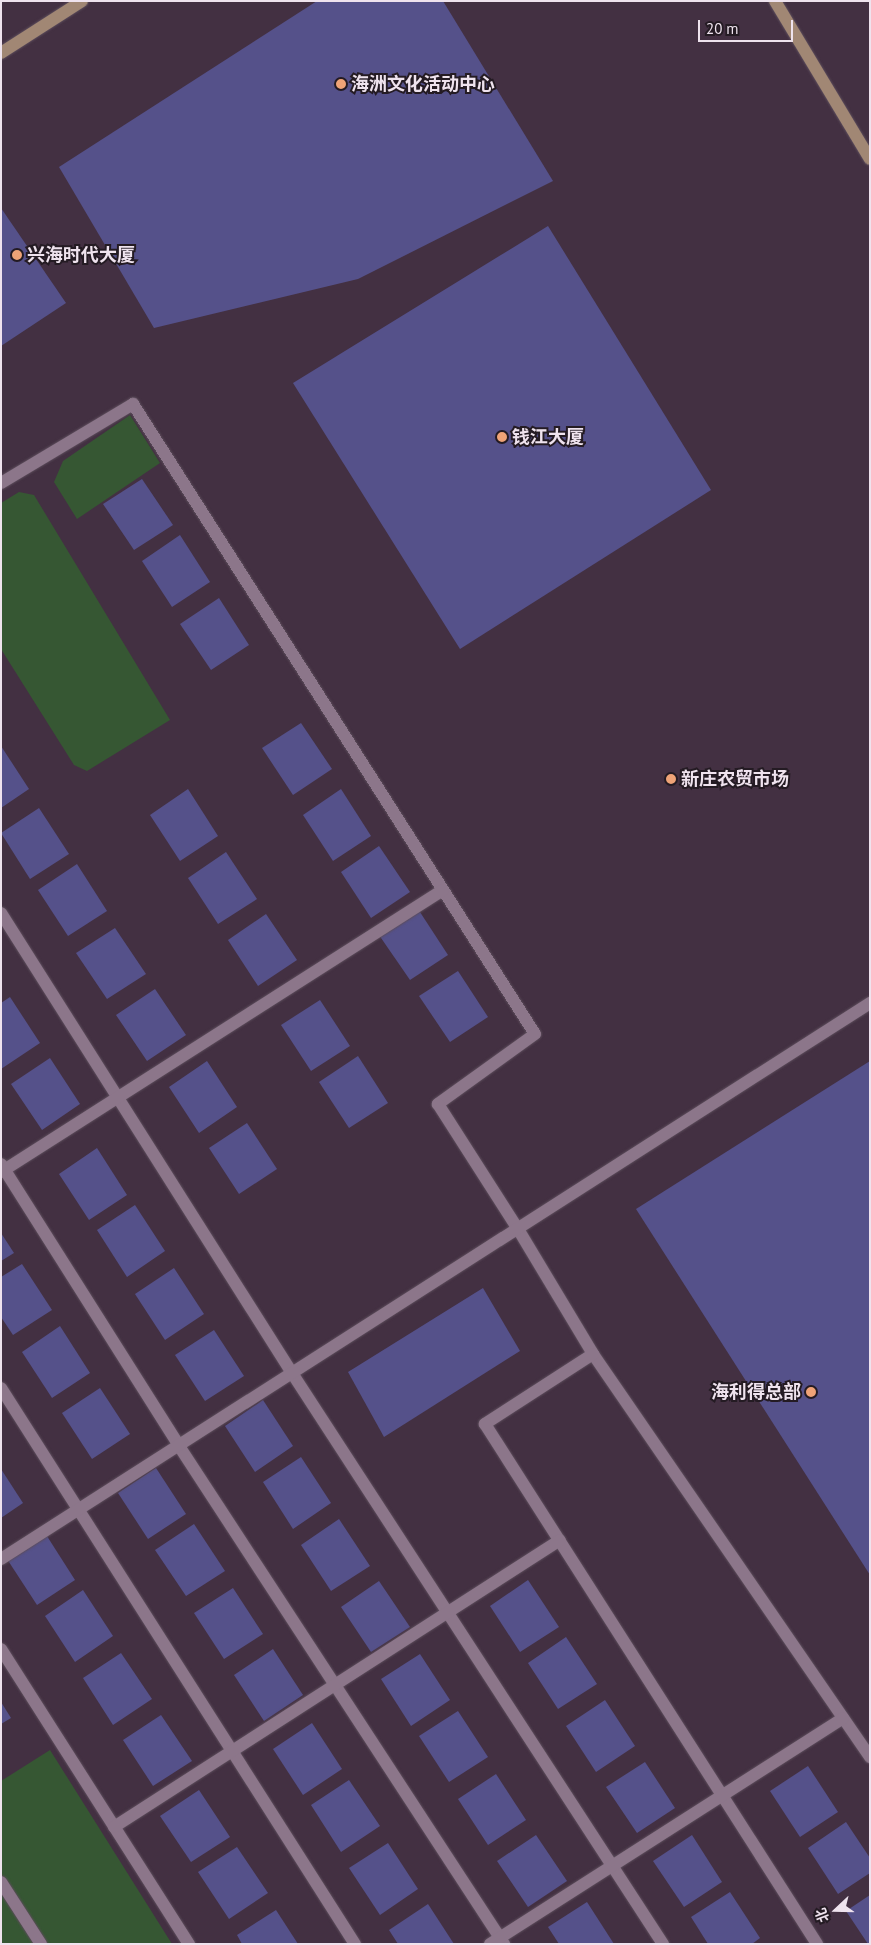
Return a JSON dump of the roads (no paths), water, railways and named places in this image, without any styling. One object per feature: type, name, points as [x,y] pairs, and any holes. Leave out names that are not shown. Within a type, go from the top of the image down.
[{"type":"main road","points":[[1,53],[82,1]]},
{"type":"main road","points":[[775,1],[870,159]]},
{"type":"street","points":[[1,483],[133,404],[536,1034],[438,1104],[518,1229],[593,1354],[870,1757]]},
{"type":"street","points":[[443,890],[117,1098],[2,1168],[498,1942],[612,1866],[843,1718]]},
{"type":"street","points":[[1,913],[292,1373],[663,1944]]},
{"type":"street","points":[[1,1559],[870,1003]]},
{"type":"street","points":[[593,1354],[485,1424],[817,1944]]},
{"type":"street","points":[[1,1388],[355,1944]]},
{"type":"street","points":[[114,1827],[560,1540]]},
{"type":"street","points":[[1,1649],[189,1944]]},
{"type":"street","points":[[1,1882],[41,1944]]},
{"type":"place","name":"海洲文化活动中心","points":[[341,84]]},
{"type":"place","name":"兴海时代大厦","points":[[17,255]]},
{"type":"place","name":"钱江大厦","points":[[502,437]]},
{"type":"place","name":"新庄农贸市场","points":[[671,779]]},
{"type":"place","name":"海利得总部","points":[[811,1392]]}]
